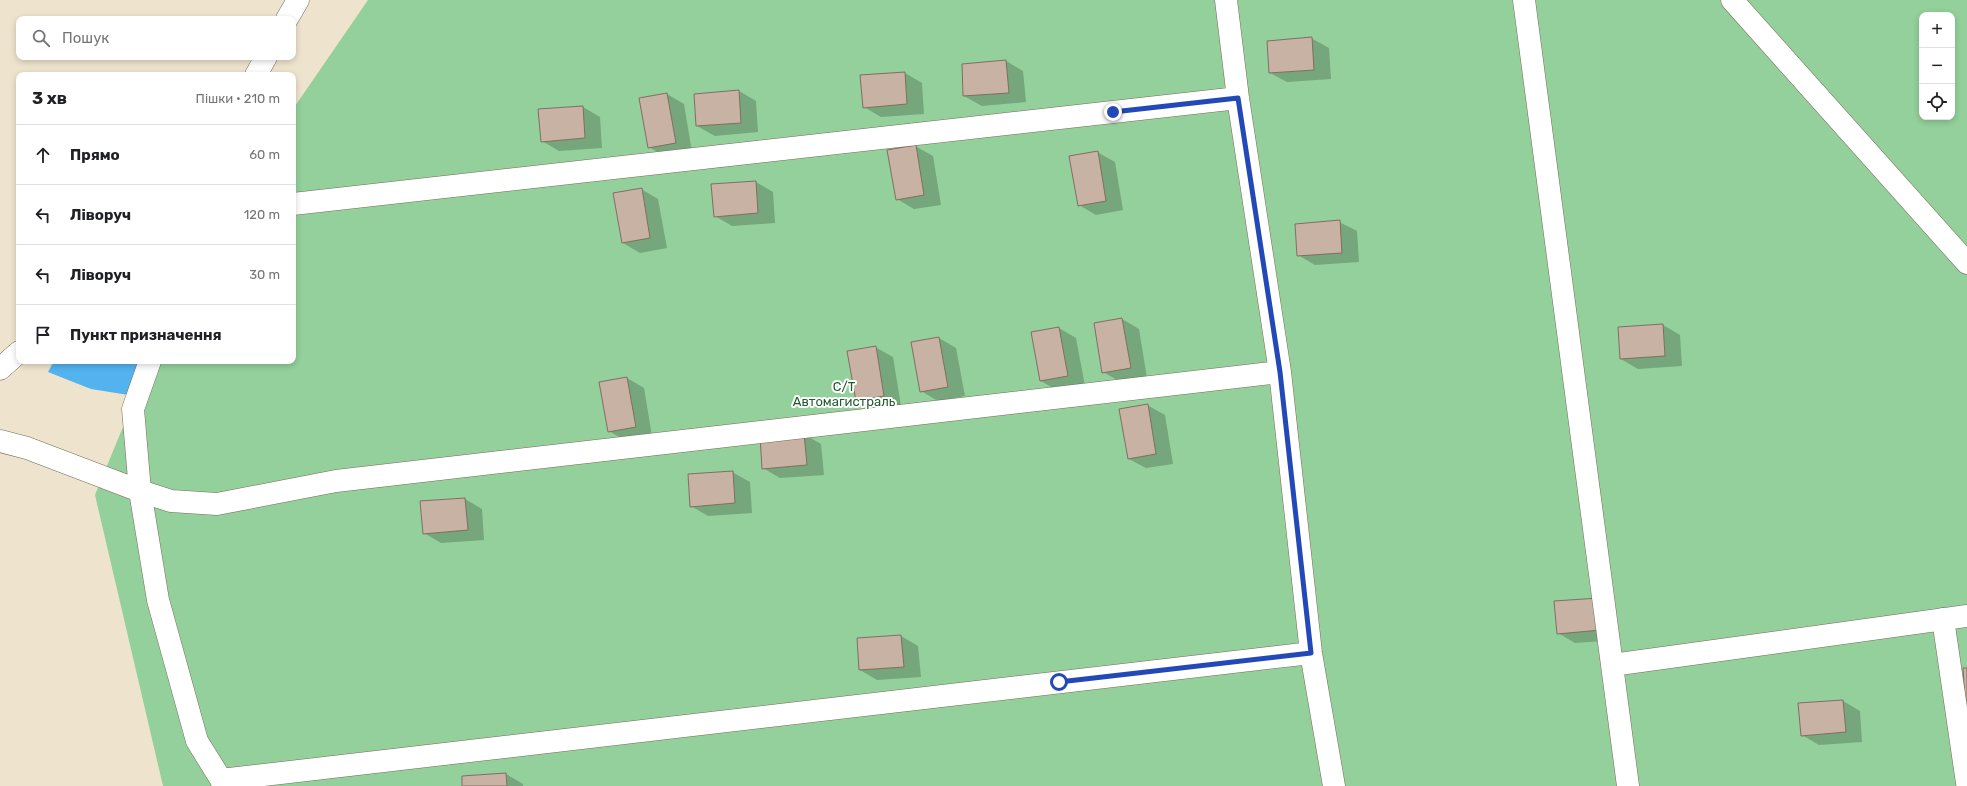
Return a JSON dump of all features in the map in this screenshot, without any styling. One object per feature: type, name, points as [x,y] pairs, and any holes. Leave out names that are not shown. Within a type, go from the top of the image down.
[{"type":"lane","points":[[289,16],[298,0]]},
{"type":"lane","points":[[1226,0],[1238,98],[1280,372],[1311,653],[1334,786]]},
{"type":"lane","points":[[1524,0],[1628,786]]},
{"type":"lane","points":[[1732,0],[1967,263]]},
{"type":"lane","points":[[258,72],[264,60]]},
{"type":"lane","points":[[296,204],[1238,98]]},
{"type":"lane","points":[[0,369],[16,355]]},
{"type":"lane","points":[[149,364],[133,409],[140,491],[158,600],[197,741],[223,783],[1311,653]]},
{"type":"lane","points":[[0,441],[28,448],[140,491],[171,501],[217,504],[336,481],[1280,372]]},
{"type":"lane","points":[[1612,666],[1967,616]]},
{"type":"lane","points":[[1943,619],[1967,783]]},
{"type":"green space","name":"С/Т Автомагистраль","points":[[368,0],[1967,0],[1967,786],[163,786],[95,495],[149,364],[296,364],[296,105]]},
{"type":"water","points":[[52,364],[142,364],[135,396],[91,389],[48,372]]},
{"type":"building","points":[[1312,37],[1314,70],[1269,73],[1267,41]]},
{"type":"building","points":[[1006,60],[1009,93],[963,96],[962,64]]},
{"type":"building","points":[[905,72],[907,104],[863,108],[860,75]]},
{"type":"building","points":[[739,90],[741,123],[696,126],[694,94]]},
{"type":"building","points":[[667,93],[676,143],[648,148],[639,98]]},
{"type":"building","points":[[583,106],[585,138],[541,142],[538,109]]},
{"type":"building","points":[[916,145],[924,195],[896,200],[887,150]]},
{"type":"building","points":[[1098,151],[1106,201],[1078,206],[1069,156]]},
{"type":"building","points":[[756,181],[758,213],[714,217],[711,184]]},
{"type":"building","points":[[642,188],[650,238],[622,243],[613,193]]},
{"type":"building","points":[[1340,220],[1342,253],[1297,256],[1295,224]]},
{"type":"building","points":[[1122,318],[1131,368],[1102,373],[1094,323]]},
{"type":"building","points":[[1663,324],[1665,356],[1620,359],[1618,327]]},
{"type":"building","points":[[1059,327],[1068,376],[1040,381],[1031,332]]},
{"type":"building","points":[[939,337],[948,387],[920,392],[911,342]]},
{"type":"building","points":[[876,346],[884,396],[856,401],[847,351]]},
{"type":"building","points":[[627,377],[636,427],[608,432],[599,382]]},
{"type":"building","points":[[1148,404],[1156,454],[1128,459],[1119,409]]},
{"type":"building","points":[[804,433],[807,465],[762,469],[760,436]]},
{"type":"building","points":[[733,471],[735,503],[690,507],[688,474]]},
{"type":"building","points":[[465,498],[468,530],[423,534],[420,501]]},
{"type":"building","points":[[1599,598],[1601,630],[1557,634],[1554,601]]},
{"type":"building","points":[[901,635],[904,667],[859,670],[857,638]]},
{"type":"building","points":[[1963,668],[1967,668],[1967,701],[1965,701]]},
{"type":"building","points":[[1843,700],[1846,732],[1801,736],[1798,703]]},
{"type":"building","points":[[506,773],[507,786],[462,786],[462,776]]},
{"type":"route","points":[[1059,682],[1311,653],[1280,372],[1238,98],[1113,112]]}]
